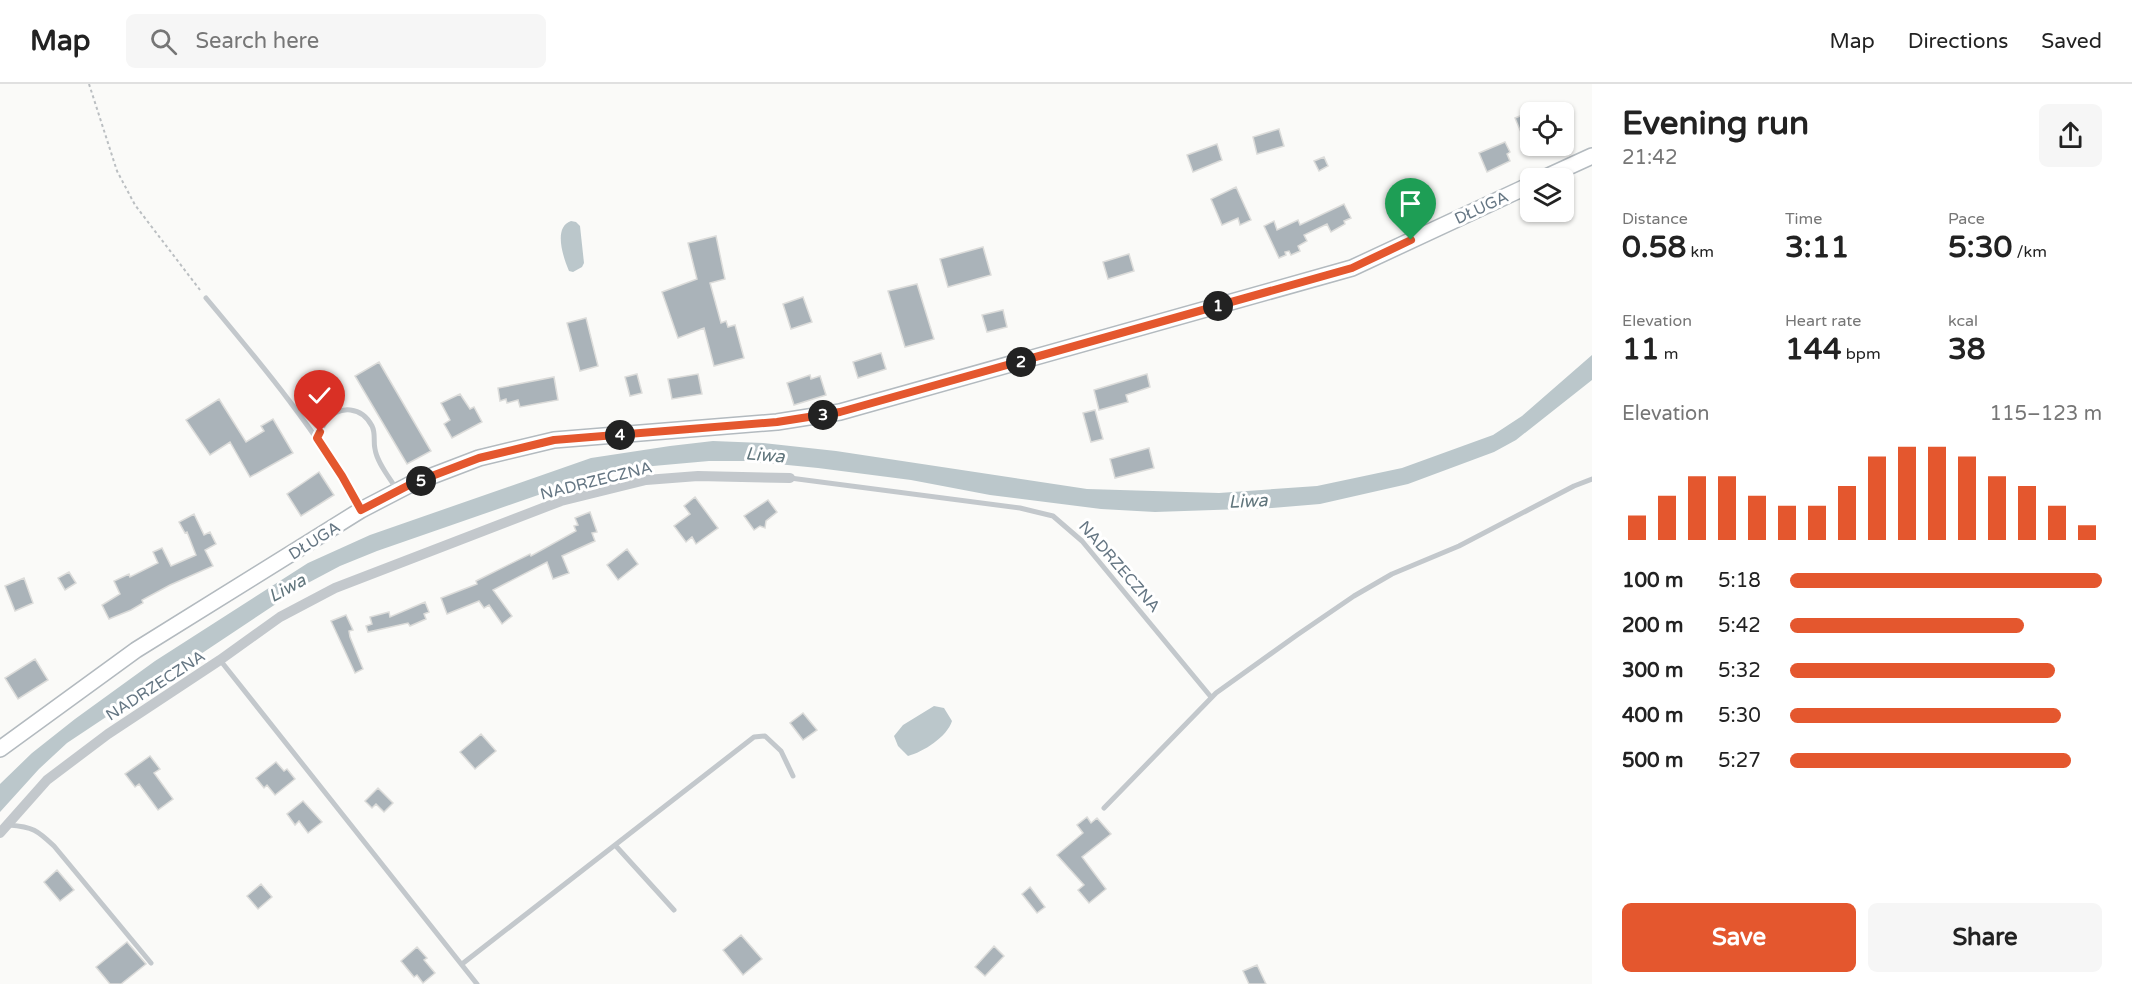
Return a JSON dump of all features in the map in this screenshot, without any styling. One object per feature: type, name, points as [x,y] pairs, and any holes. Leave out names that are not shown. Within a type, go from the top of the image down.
[{"type":"street","points":[[1566,168],[1592,156]]},
{"type":"street","name":"DŁUGA","points":[[0,749],[136,650],[361,510],[398,491],[479,458],[554,440],[777,422],[840,412],[1352,268],[1520,190]]},
{"type":"street","name":"NADRZECZNA","points":[[4,829],[47,780],[108,734],[220,660],[280,617],[335,588],[561,501],[646,480],[698,476],[789,478]]},
{"type":"lane","points":[[206,298],[317,438],[361,510]]},
{"type":"lane","points":[[317,438],[327,420],[338,411],[360,412],[372,426],[375,437],[374,448],[398,491]]},
{"type":"lane","name":"NADRZECZNA","points":[[789,478],[1009,507],[1053,516],[1082,541],[1211,697]]},
{"type":"lane","points":[[1104,808],[1211,697],[1354,596],[1392,574],[1459,546],[1574,486],[1592,479]]},
{"type":"lane","points":[[220,660],[477,984]]},
{"type":"lane","points":[[462,964],[754,737],[765,736],[781,751],[794,776]]},
{"type":"lane","points":[[4,829],[29,827],[40,833],[54,846],[151,963]]},
{"type":"lane","points":[[615,845],[674,910]]},
{"type":"path","points":[[89,84],[117,171],[135,205],[206,298]]},
{"type":"water","points":[[571,221],[580,226],[584,263],[582,267],[573,272],[569,271],[561,243],[562,229]]},
{"type":"water","name":"Liwa","points":[[1592,355],[1592,380],[1516,440],[1494,452],[1408,484],[1320,504],[1155,512],[1101,509],[990,495],[911,480],[747,461],[709,461],[642,467],[590,477],[377,551],[340,566],[306,584],[67,743],[39,769],[0,812],[0,784],[32,753],[155,661],[308,563],[370,535],[591,458],[713,441],[763,443],[836,451],[1087,489],[1219,493],[1317,486],[1402,468],[1493,435],[1522,416]]},
{"type":"water","points":[[934,706],[944,708],[952,721],[949,727],[934,743],[908,756],[898,746],[894,736],[903,725]]},
{"type":"building","points":[[1520,116],[1520,130],[1515,118]]},
{"type":"building","points":[[1279,129],[1284,146],[1257,154],[1253,137]]},
{"type":"building","points":[[1505,142],[1510,152],[1507,154],[1510,161],[1487,172],[1479,153]]},
{"type":"building","points":[[1217,144],[1222,160],[1193,172],[1187,155]]},
{"type":"building","points":[[1324,157],[1328,166],[1319,171],[1314,161]]},
{"type":"building","points":[[1412,184],[1417,197],[1408,200],[1406,208],[1400,206],[1394,208],[1388,193]]},
{"type":"building","points":[[1236,187],[1251,220],[1240,225],[1238,218],[1222,225],[1211,199]]},
{"type":"building","points":[[1344,204],[1351,218],[1344,221],[1345,224],[1331,232],[1327,224],[1304,235],[1307,241],[1298,246],[1300,251],[1291,255],[1289,251],[1285,252],[1286,255],[1279,258],[1264,226],[1274,221],[1277,230],[1298,220],[1300,225]]},
{"type":"building","points":[[716,236],[725,279],[710,283],[721,323],[726,321],[728,327],[735,325],[744,358],[714,366],[704,328],[678,338],[662,292],[697,279],[688,243]]},
{"type":"building","points":[[983,247],[991,275],[948,287],[940,259]]},
{"type":"building","points":[[1129,254],[1134,271],[1108,279],[1103,262]]},
{"type":"building","points":[[917,284],[934,339],[905,347],[888,291]]},
{"type":"building","points":[[803,297],[812,322],[791,329],[783,304]]},
{"type":"building","points":[[1003,310],[1007,327],[987,332],[982,315]]},
{"type":"building","points":[[586,318],[598,366],[580,371],[567,323]]},
{"type":"building","points":[[881,353],[886,369],[858,378],[853,362]]},
{"type":"building","points":[[379,362],[431,451],[407,464],[355,376]]},
{"type":"building","points":[[637,374],[642,393],[630,396],[625,377]]},
{"type":"building","points":[[698,374],[702,394],[672,399],[668,379]]},
{"type":"building","points":[[1147,374],[1150,387],[1126,395],[1128,402],[1099,410],[1094,390]]},
{"type":"building","points":[[810,375],[811,379],[820,376],[826,395],[794,405],[787,383]]},
{"type":"building","points":[[554,377],[558,400],[520,407],[518,400],[507,403],[506,399],[500,401],[498,388]]},
{"type":"building","points":[[460,394],[470,409],[474,407],[482,422],[452,438],[444,424],[450,420],[441,403]]},
{"type":"building","points":[[219,399],[246,442],[264,431],[261,426],[273,419],[293,453],[250,477],[230,442],[210,455],[186,420]]},
{"type":"building","points":[[1095,410],[1103,439],[1091,442],[1083,413]]},
{"type":"building","points":[[1149,448],[1154,468],[1115,478],[1110,459]]},
{"type":"building","points":[[319,472],[334,495],[301,516],[287,494]]},
{"type":"building","points":[[695,497],[718,528],[696,544],[692,537],[686,542],[674,526],[690,514],[684,506]]},
{"type":"building","points":[[768,500],[777,512],[766,521],[765,528],[760,526],[754,530],[744,516]]},
{"type":"building","points":[[590,512],[597,532],[592,533],[595,541],[562,556],[569,573],[553,579],[547,562],[493,590],[512,616],[502,624],[489,605],[484,608],[479,601],[447,614],[441,598],[477,584],[476,581],[530,554],[531,556],[576,531],[574,526],[578,525],[575,518]]},
{"type":"building","points":[[194,514],[204,535],[210,532],[216,544],[205,550],[213,566],[170,585],[142,600],[143,603],[131,610],[109,619],[102,605],[120,594],[114,581],[129,574],[130,577],[158,563],[153,552],[162,548],[171,566],[196,555],[187,532],[185,533],[179,522]]},
{"type":"building","points":[[627,549],[638,564],[618,580],[607,565]]},
{"type":"building","points":[[69,572],[76,583],[65,590],[58,578]]},
{"type":"building","points":[[24,578],[33,603],[15,611],[5,586]]},
{"type":"building","points":[[425,602],[429,612],[424,614],[426,619],[410,626],[408,623],[368,632],[366,626],[372,624],[370,617],[389,612],[390,617]]},
{"type":"building","points":[[346,615],[353,630],[349,631],[350,637],[363,669],[355,673],[331,621]]},
{"type":"building","points":[[35,659],[48,680],[18,699],[5,678]]},
{"type":"building","points":[[803,713],[817,730],[803,740],[790,723]]},
{"type":"building","points":[[481,734],[496,751],[475,769],[460,752]]},
{"type":"building","points":[[150,756],[160,769],[154,773],[173,799],[158,810],[139,784],[135,787],[125,774]]},
{"type":"building","points":[[276,762],[284,771],[287,769],[295,779],[275,795],[267,785],[264,788],[256,778]]},
{"type":"building","points":[[378,788],[393,803],[384,812],[376,804],[372,808],[365,801]]},
{"type":"building","points":[[303,801],[322,822],[308,833],[299,821],[295,825],[287,814]]},
{"type":"building","points":[[1087,817],[1091,823],[1097,818],[1111,834],[1082,857],[1106,889],[1089,903],[1078,890],[1084,885],[1057,855],[1083,833],[1077,825]]},
{"type":"building","points":[[57,870],[74,890],[60,901],[44,882]]},
{"type":"building","points":[[261,884],[272,897],[258,909],[247,896]]},
{"type":"building","points":[[1030,887],[1045,907],[1037,913],[1022,894]]},
{"type":"building","points":[[741,935],[762,959],[743,975],[723,950]]},
{"type":"building","points":[[127,942],[146,964],[121,984],[110,984],[96,967]]},
{"type":"building","points":[[994,946],[1004,956],[985,976],[975,967]]},
{"type":"building","points":[[417,947],[427,958],[424,960],[435,973],[423,983],[417,975],[414,977],[401,961]]},
{"type":"building","points":[[1257,965],[1266,984],[1249,984],[1243,971]]},
{"type":"route","points":[[320,432],[317,438],[361,510],[411,484],[479,458],[554,440],[777,422],[840,412],[1352,268],[1411,240]]}]
